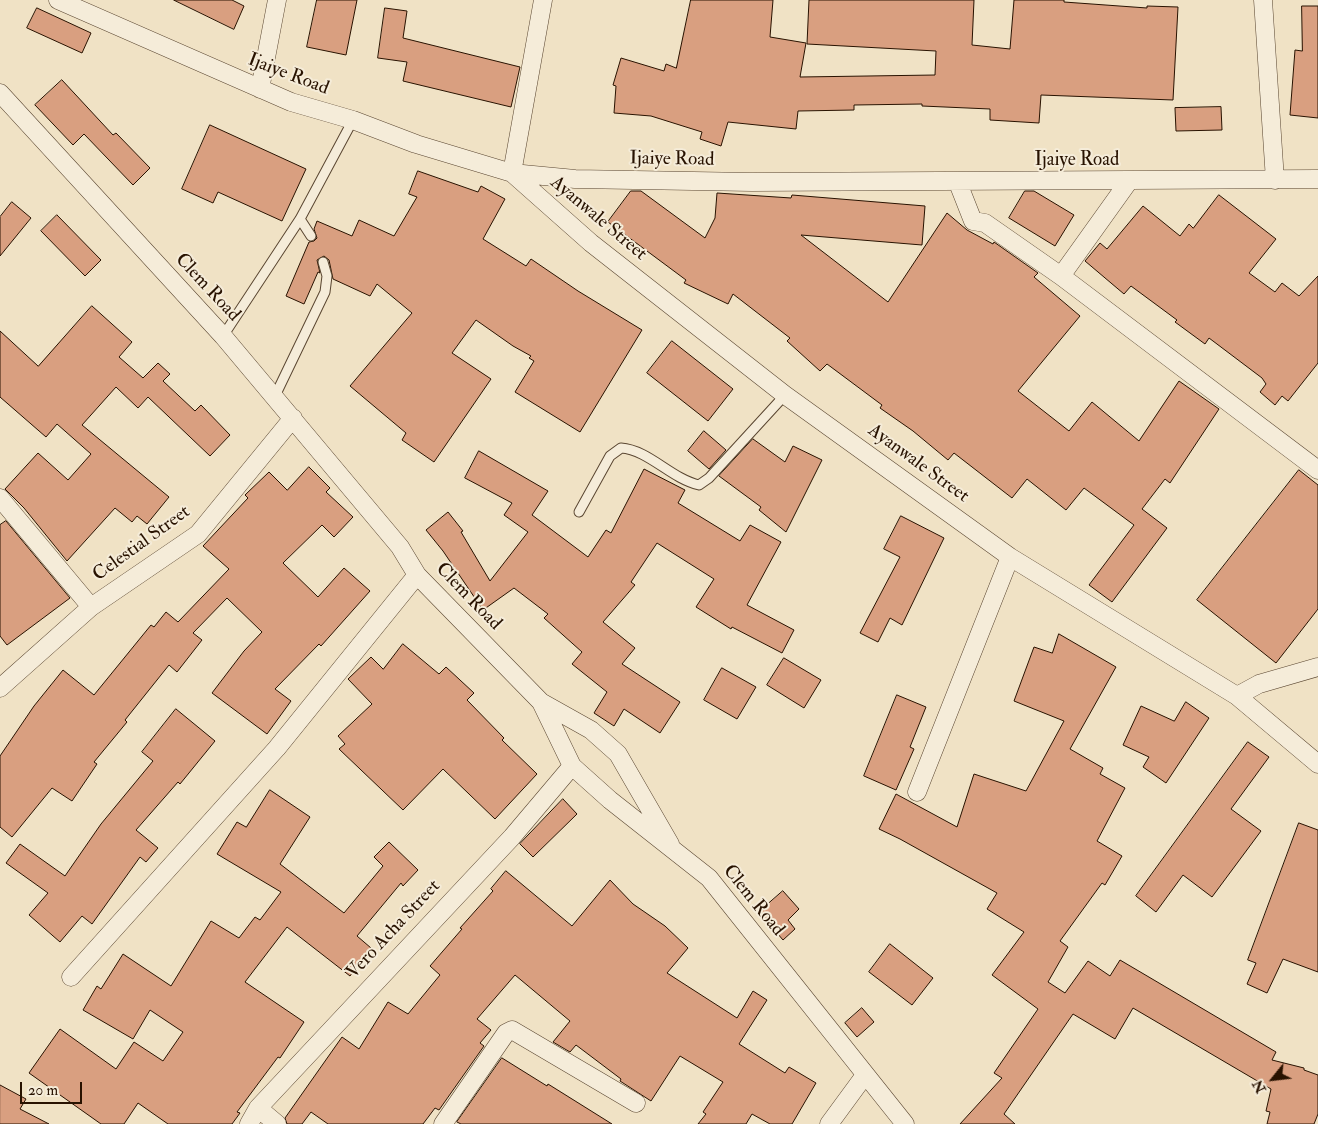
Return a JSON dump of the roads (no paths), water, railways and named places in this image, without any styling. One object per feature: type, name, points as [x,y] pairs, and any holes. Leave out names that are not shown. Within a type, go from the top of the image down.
[{"type":"street","name":"Ijaiye Road","points":[[58,0],[290,102],[353,120],[416,144],[512,173],[575,180],[958,183],[1318,179]]},
{"type":"street","points":[[260,89],[277,0]]},
{"type":"street","points":[[512,173],[543,0]]},
{"type":"street","points":[[1264,0],[1275,180]]},
{"type":"street","name":"Clem Road","points":[[0,93],[223,336],[275,396],[400,547],[417,575],[541,702],[572,766],[674,851],[710,878],[905,1124]]},
{"type":"street","name":"Ayanwale Street","points":[[512,173],[591,243],[785,394],[1010,556],[1237,696],[1318,764]]},
{"type":"street","points":[[1061,276],[1129,181]]},
{"type":"street","points":[[958,183],[973,220],[985,223],[1061,276],[1318,470]]},
{"type":"street","name":"Celestial Street","points":[[0,688],[91,607],[198,534],[293,418]]},
{"type":"street","points":[[0,498],[91,607]]},
{"type":"street","points":[[918,792],[1010,556]]},
{"type":"street","points":[[71,977],[277,748],[417,575]]},
{"type":"street","points":[[1237,696],[1259,684],[1318,667]]},
{"type":"street","points":[[541,702],[591,730],[618,754],[674,851]]},
{"type":"street","name":"Vero Acha Street","points":[[249,1124],[258,1108],[512,837],[572,766]]},
{"type":"street","points":[[443,1124],[506,1033],[512,1030],[636,1103]]},
{"type":"street","points":[[829,1124],[865,1075]]},
{"type":"street","points":[[258,1108],[277,1124]]},
{"type":"lane","points":[[223,336],[300,219],[353,120]]},
{"type":"lane","points":[[300,219],[311,236]]},
{"type":"lane","points":[[275,396],[325,292],[327,276],[323,262]]},
{"type":"lane","points":[[579,512],[610,456],[621,448],[632,449],[686,481],[698,484],[709,478],[785,394]]}]
